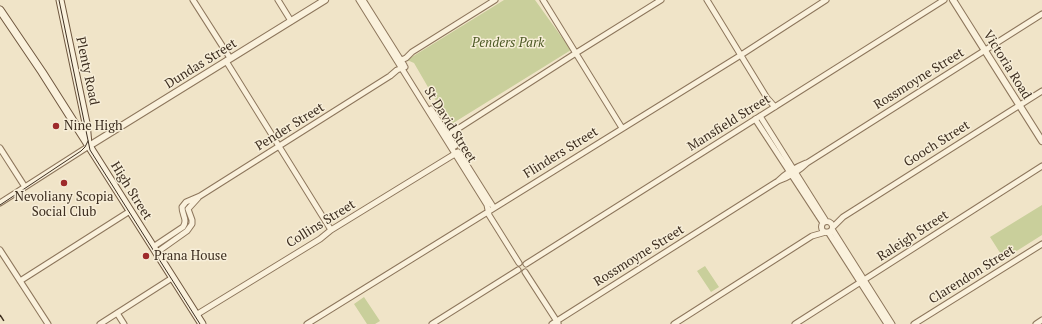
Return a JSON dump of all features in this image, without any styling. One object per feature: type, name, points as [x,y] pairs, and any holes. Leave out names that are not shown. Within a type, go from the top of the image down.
[{"type":"main road","name":"Plenty Road","points":[[60,0],[86,123],[89,146]]},
{"type":"main road","name":"High Street","points":[[1,9],[202,324]]},
{"type":"street","points":[[193,0],[279,146],[331,230]]},
{"type":"street","points":[[278,0],[291,21]]},
{"type":"street","name":"Dundas Street","points":[[89,146],[325,0]]},
{"type":"street","name":"St David Street","points":[[359,0],[400,60]]},
{"type":"street","name":"St David Street","points":[[363,0],[400,60],[403,68],[447,136],[487,205],[489,215],[519,263]]},
{"type":"street","points":[[400,60],[495,0]]},
{"type":"street","points":[[543,0],[622,128]]},
{"type":"street","points":[[447,136],[661,0]]},
{"type":"street","points":[[707,0],[773,108]]},
{"type":"street","name":"Flinders Street","points":[[307,324],[826,0]]},
{"type":"street","name":"Mansfield Street","points":[[526,264],[944,0]]},
{"type":"street","name":"Victoria Road","points":[[953,0],[1042,141]]},
{"type":"street","name":"Rossmoyne Street","points":[[556,323],[1042,14]]},
{"type":"street","name":"Pender Street","points":[[154,250],[189,229],[192,220],[188,209],[200,196],[403,68]]},
{"type":"street","name":"Gooch Street","points":[[812,236],[830,230],[843,217],[1042,91]]},
{"type":"street","points":[[758,117],[825,223],[832,224],[830,230]]},
{"type":"street","points":[[0,203],[89,146]]},
{"type":"street","points":[[0,148],[25,187]]},
{"type":"street","name":"St David Street","points":[[457,153],[494,208]]},
{"type":"street","name":"Collins Street","points":[[196,315],[457,153]]},
{"type":"street","name":"Raleigh Street","points":[[795,324],[1042,166]]},
{"type":"street","points":[[20,281],[130,211]]},
{"type":"street","name":"Gooch Street","points":[[674,324],[812,236],[825,223],[843,217]]},
{"type":"street","points":[[825,223],[823,229],[830,230],[887,324]]},
{"type":"street","name":"Clarendon Street","points":[[914,324],[1042,244]]},
{"type":"street","points":[[0,250],[48,324]]},
{"type":"street","points":[[518,270],[517,267],[519,263],[522,262],[526,264],[527,269],[525,272],[556,323]]},
{"type":"street","points":[[518,270],[520,272],[525,272]]},
{"type":"street","points":[[432,324],[518,270]]},
{"type":"street","points":[[100,324],[172,278]]},
{"type":"street","points":[[862,281],[892,324]]},
{"type":"street","points":[[117,313],[124,324]]},
{"type":"street","points":[[1036,324],[1042,320]]},
{"type":"green space","name":"Penders Park","points":[[504,0],[535,0],[571,50],[450,125],[414,63],[407,60]]},
{"type":"green space","points":[[1042,205],[1042,235],[1004,259],[990,237]]},
{"type":"green space","points":[[705,266],[719,287],[711,292],[697,271]]},
{"type":"green space","points":[[364,297],[380,321],[375,324],[367,324],[354,304]]},
{"type":"tram line","points":[[59,0],[90,150],[200,324]]},
{"type":"tram line","points":[[0,205],[81,151],[88,141]]},
{"type":"railway","points":[[0,315],[6,324]]},
{"type":"place","name":"Nine High","points":[[56,126]]},
{"type":"place","name":"Nevoliany Scopia Social Club","points":[[64,183]]},
{"type":"place","name":"Prana House","points":[[146,256]]}]
